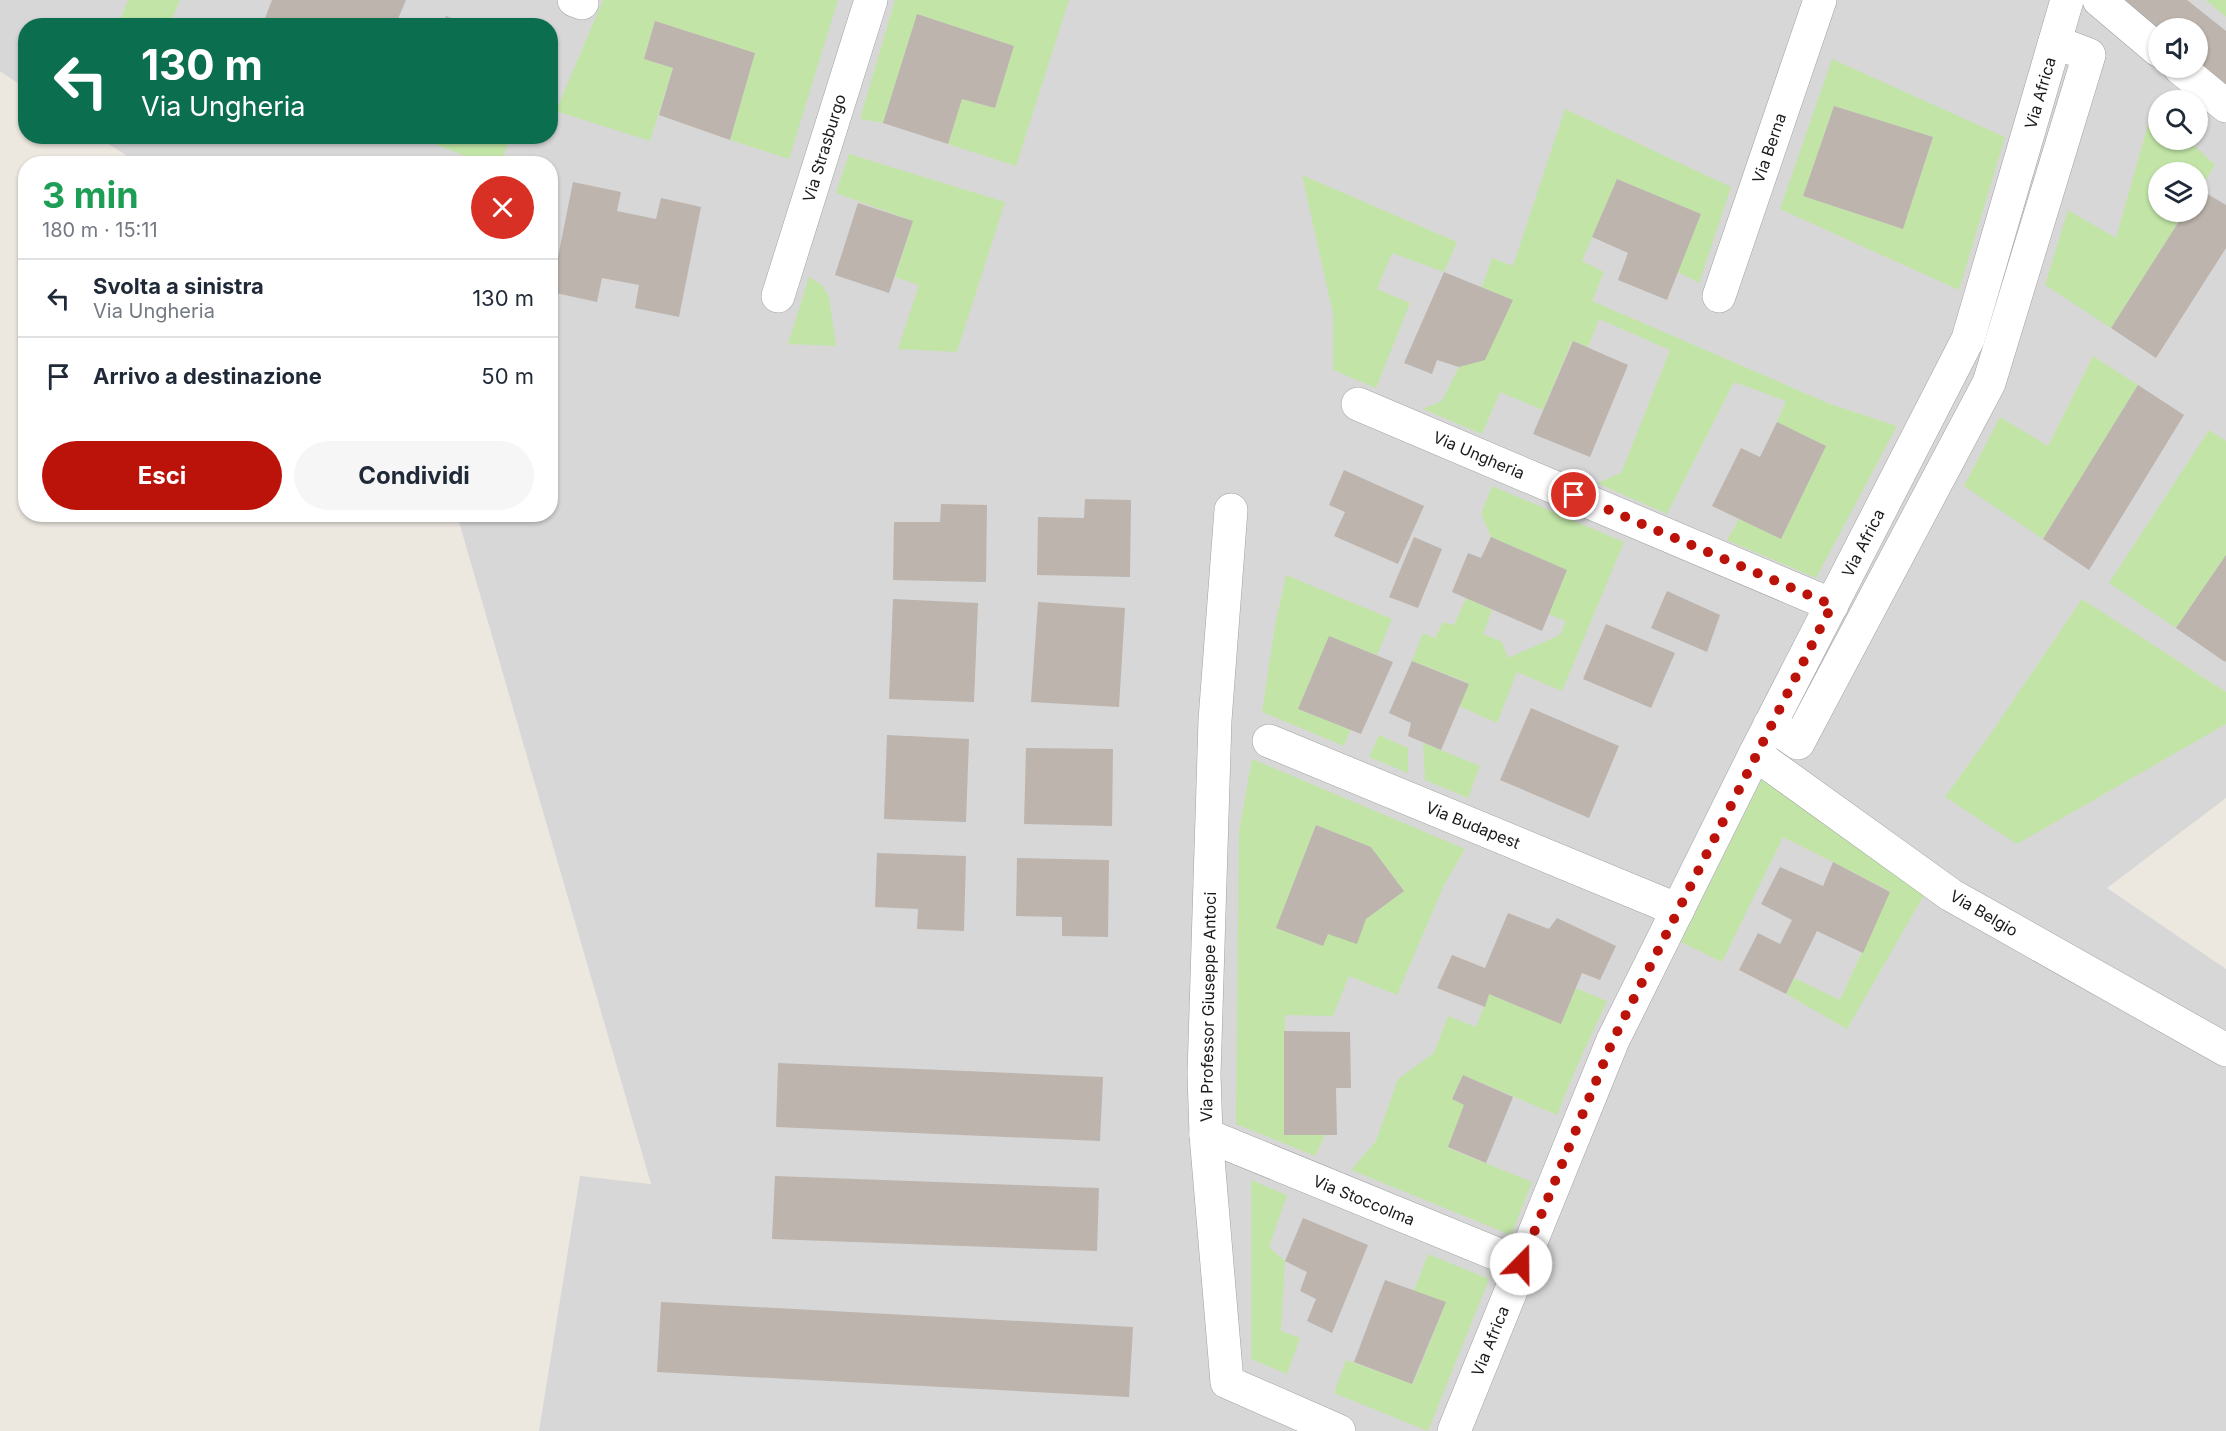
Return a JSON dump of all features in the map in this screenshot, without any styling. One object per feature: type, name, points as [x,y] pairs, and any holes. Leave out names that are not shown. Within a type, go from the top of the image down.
[{"type":"street","name":"Via Strasburgo","points":[[778,296],[870,0]]},
{"type":"street","name":"Via Berna","points":[[1719,296],[1820,0]]},
{"type":"street","name":"Via Africa","points":[[1454,1431],[1613,1040],[1770,724],[1968,339],[2067,0]]},
{"type":"street","points":[[2099,0],[2148,42]]},
{"type":"street","points":[[1770,724],[1798,742],[1989,383],[2089,56],[2055,42]]},
{"type":"street","points":[[2192,78],[2226,106]]},
{"type":"street","name":"Via Ungheria","points":[[1358,404],[1832,605]]},
{"type":"street","name":"Via Professor Giuseppe Antoci","points":[[1231,510],[1215,720],[1204,1074],[1206,1135],[1227,1382],[1339,1431]]},
{"type":"street","name":"Via Budapest","points":[[1269,741],[1678,910]]},
{"type":"street","name":"Via Belgio","points":[[1755,754],[1951,895],[2226,1050]]},
{"type":"street","name":"Via Stoccolma","points":[[1206,1135],[1521,1264]]},
{"type":"shaded area","points":[[0,0],[2226,0],[2226,798],[2107,888],[2226,969],[2226,1431],[539,1431],[580,1176],[651,1184],[459,522],[558,522],[558,156],[127,156],[109,144],[558,144],[558,18],[18,18],[18,83],[0,71]]},
{"type":"green space","points":[[128,0],[180,0],[172,18],[121,18]]},
{"type":"green space","points":[[603,0],[838,0],[789,159],[730,140],[755,53],[655,21],[644,59],[673,68],[650,141],[558,112],[558,106]]},
{"type":"green space","points":[[895,0],[1069,0],[1016,166],[948,144],[962,99],[995,108],[1014,46],[917,14],[883,123],[860,119]]},
{"type":"green space","points":[[2206,0],[2226,0],[2226,17]]},
{"type":"green space","points":[[1832,59],[2005,137],[1959,290],[1780,209]],"holes":[[[1834,106],[1933,137],[1903,229],[1803,196]]]},
{"type":"green space","points":[[1565,109],[1731,187],[1699,283],[1678,272],[1701,214],[1617,179],[1582,261],[1604,272],[1592,301],[1830,404],[1897,426],[1816,578],[1727,540],[1739,519],[1781,539],[1826,446],[1777,422],[1786,401],[1734,382],[1667,514],[1597,483],[1621,473],[1670,350],[1599,319],[1588,347],[1572,341],[1543,410],[1500,392],[1482,434],[1423,409],[1442,401],[1459,367],[1485,359],[1512,300],[1482,287],[1492,258],[1513,266]]},
{"type":"green space","points":[[2148,125],[2148,150],[2199,150],[2215,165],[2208,176],[2208,162],[2148,162],[2148,222],[2179,222],[2111,328],[2045,285],[2068,210],[2116,238]]},
{"type":"green space","points":[[435,144],[508,144],[503,156],[465,156]]},
{"type":"green space","points":[[849,154],[1005,202],[957,352],[898,349],[919,285],[895,277],[913,221],[836,193]]},
{"type":"green space","points":[[1302,175],[1457,242],[1444,272],[1392,253],[1377,289],[1410,303],[1376,388],[1333,370],[1333,314]]},
{"type":"green space","points":[[809,277],[822,285],[829,297],[836,346],[788,344]]},
{"type":"green space","points":[[2093,356],[2138,385],[2043,539],[1964,486],[2000,417],[2048,446]]},
{"type":"green space","points":[[2209,430],[2226,441],[2226,555],[2176,628],[2109,583]]},
{"type":"green space","points":[[1492,486],[1624,542],[1562,691],[1517,672],[1497,723],[1459,706],[1469,683],[1412,661],[1423,633],[1435,638],[1443,622],[1454,625],[1466,598],[1492,610],[1483,634],[1502,642],[1508,658],[1560,635],[1566,621],[1548,614],[1567,570],[1491,537],[1481,514]]},
{"type":"green space","points":[[1286,575],[1392,619],[1377,655],[1329,636],[1298,709],[1350,730],[1344,746],[1262,712],[1275,626]]},
{"type":"green space","points":[[2082,599],[2226,692],[2226,724],[2017,844],[1945,797]]},
{"type":"green space","points":[[1379,735],[1408,748],[1408,773],[1369,757]]},
{"type":"green space","points":[[1423,743],[1480,766],[1468,798],[1425,780]]},
{"type":"green space","points":[[1252,759],[1465,849],[1444,885],[1397,995],[1349,976],[1333,1016],[1285,1015],[1284,1134],[1325,1135],[1315,1156],[1236,1124],[1239,831]],"holes":[[[1316,825],[1371,847],[1404,891],[1366,919],[1328,934],[1322,946],[1276,928]]]},
{"type":"green space","points":[[1763,777],[1928,888],[1847,1029],[1786,994],[1794,978],[1840,1000],[1890,891],[1783,837],[1722,962],[1681,942]]},
{"type":"green space","points":[[1576,988],[1607,1001],[1557,1115],[1463,1075],[1452,1099],[1464,1105],[1448,1148],[1532,1182],[1511,1235],[1351,1170],[1376,1141],[1398,1079],[1434,1053],[1448,1016],[1476,1027],[1489,994],[1561,1024]]},
{"type":"green space","points":[[1251,1180],[1287,1195],[1269,1247],[1285,1261],[1281,1331],[1300,1338],[1287,1374],[1251,1359]]},
{"type":"green space","points":[[1428,1254],[1489,1279],[1428,1431],[1334,1393],[1346,1360],[1413,1384],[1446,1302],[1414,1291]]},
{"type":"building","points":[[272,0],[406,0],[398,18],[265,18]]},
{"type":"building","points":[[2122,0],[2187,0],[2226,31],[2226,91],[2208,75],[2208,18],[2148,18],[2148,23]]},
{"type":"building","points":[[917,14],[1014,46],[995,108],[962,99],[948,144],[883,123]]},
{"type":"building","points":[[655,21],[755,53],[730,140],[659,115],[673,68],[644,59]]},
{"type":"building","points":[[1834,106],[1933,137],[1903,229],[1803,196]]},
{"type":"building","points":[[1617,179],[1701,214],[1667,300],[1618,280],[1628,253],[1592,237]]},
{"type":"building","points":[[573,182],[621,192],[617,211],[656,219],[661,198],[701,207],[679,317],[635,308],[639,285],[602,278],[597,302],[558,294],[558,257]]},
{"type":"building","points":[[2208,194],[2226,205],[2226,248],[2156,358],[2111,328],[2179,222],[2208,222]]},
{"type":"building","points":[[858,203],[913,221],[889,293],[835,275]]},
{"type":"building","points":[[1444,272],[1513,300],[1485,360],[1459,367],[1437,360],[1432,374],[1404,363]]},
{"type":"building","points":[[1573,341],[1628,365],[1590,457],[1533,434]]},
{"type":"building","points":[[2138,385],[2184,415],[2089,570],[2043,539]]},
{"type":"building","points":[[1777,422],[1826,446],[1781,539],[1712,506],[1741,448],[1760,457]]},
{"type":"building","points":[[1344,470],[1424,506],[1398,564],[1334,536],[1345,512],[1329,505]]},
{"type":"building","points":[[1085,499],[1131,500],[1130,577],[1037,575],[1038,517],[1084,518]]},
{"type":"building","points":[[941,504],[987,505],[986,582],[893,580],[894,522],[940,522]]},
{"type":"building","points":[[1414,537],[1442,549],[1418,608],[1389,597]]},
{"type":"building","points":[[1491,537],[1567,570],[1542,631],[1452,592],[1468,553],[1481,558]]},
{"type":"building","points":[[2226,555],[2226,660],[2225,662],[2176,628]]},
{"type":"building","points":[[1667,591],[1720,615],[1707,652],[1651,628]]},
{"type":"building","points":[[893,599],[978,603],[974,702],[889,699]]},
{"type":"building","points":[[1038,602],[1125,608],[1119,707],[1031,702]]},
{"type":"building","points":[[1606,624],[1675,653],[1651,708],[1583,679]]},
{"type":"building","points":[[1329,636],[1393,662],[1361,734],[1298,709]]},
{"type":"building","points":[[1412,661],[1469,684],[1441,750],[1408,736],[1411,723],[1389,713]]},
{"type":"building","points":[[1531,708],[1619,746],[1589,818],[1500,780]]},
{"type":"building","points":[[887,735],[969,739],[966,822],[884,819]]},
{"type":"building","points":[[1026,748],[1113,749],[1112,826],[1024,824]]},
{"type":"building","points":[[1316,825],[1371,847],[1404,891],[1366,919],[1357,944],[1328,934],[1323,946],[1276,928]]},
{"type":"building","points":[[877,853],[966,856],[964,931],[917,929],[918,909],[875,907]]},
{"type":"building","points":[[1017,858],[1109,860],[1108,937],[1062,936],[1062,917],[1016,916]]},
{"type":"building","points":[[1833,862],[1890,892],[1863,953],[1817,931],[1786,994],[1739,970],[1758,933],[1780,944],[1792,920],[1761,904],[1780,867],[1823,886]]},
{"type":"building","points":[[1508,913],[1549,929],[1557,918],[1616,946],[1600,980],[1582,973],[1561,1024],[1489,994],[1485,1007],[1437,988],[1452,955],[1485,968]]},
{"type":"building","points":[[1284,1031],[1350,1032],[1351,1088],[1336,1088],[1337,1135],[1284,1135]]},
{"type":"building","points":[[778,1063],[1103,1077],[1100,1141],[776,1127]]},
{"type":"building","points":[[1463,1075],[1513,1097],[1486,1163],[1448,1147],[1464,1105],[1452,1099]]},
{"type":"building","points":[[775,1176],[1099,1188],[1097,1251],[772,1239]]},
{"type":"building","points":[[1303,1218],[1368,1245],[1332,1333],[1307,1321],[1316,1299],[1300,1291],[1307,1272],[1285,1261]]},
{"type":"building","points":[[1385,1280],[1446,1302],[1412,1384],[1354,1362]]},
{"type":"building","points":[[661,1302],[1133,1327],[1129,1397],[657,1372]]},
{"type":"route","points":[[1521,1264],[1613,1040],[1832,605],[1574,495]]}]
